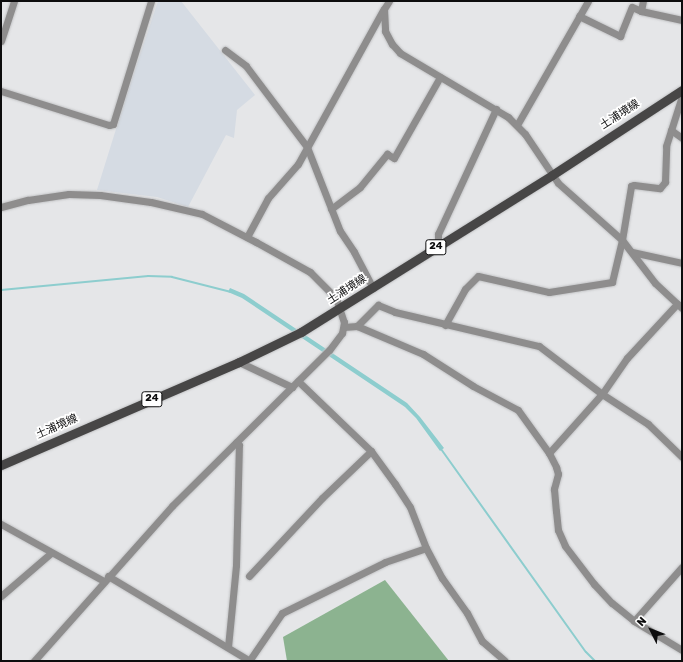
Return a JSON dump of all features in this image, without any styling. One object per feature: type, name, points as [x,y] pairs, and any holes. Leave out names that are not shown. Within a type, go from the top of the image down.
[{"type":"main road","name":"土浦境線","points":[[1,465],[239,362],[296,335],[341,309],[681,93]]},
{"type":"street","points":[[1,42],[14,1]]},
{"type":"street","points":[[1,91],[109,125],[112,124],[150,1]]},
{"type":"street","points":[[247,237],[268,198],[298,164],[388,1]]},
{"type":"street","points":[[516,125],[588,1]]},
{"type":"street","points":[[641,11],[643,1]]},
{"type":"street","points":[[579,16],[620,36],[632,7],[641,11],[682,20]]},
{"type":"street","points":[[384,9],[384,27],[392,44],[400,53],[496,109],[516,125],[552,175],[569,194],[622,240],[656,283],[680,306],[627,358],[602,394],[549,453]]},
{"type":"street","points":[[225,50],[246,66],[307,147],[340,231],[354,252],[373,288]]},
{"type":"street","points":[[331,209],[360,187],[387,154],[394,158],[440,77]]},
{"type":"street","points":[[445,325],[465,289],[478,276],[549,292],[608,284],[614,278],[631,186],[660,188],[665,182],[666,146],[681,93]]},
{"type":"street","points":[[438,246],[438,234],[496,109]]},
{"type":"street","points":[[671,130],[682,138]]},
{"type":"street","points":[[1,207],[28,200],[69,194],[123,198],[151,202],[202,214],[310,272],[336,298],[341,309],[344,327],[338,340],[172,506],[34,661]]},
{"type":"street","points":[[632,252],[682,263]]},
{"type":"street","points":[[357,326],[378,305],[395,312],[445,325],[470,329],[539,346],[602,394],[648,424],[682,457]]},
{"type":"street","points":[[344,327],[357,326],[424,354],[474,386],[518,410],[549,453],[558,474],[554,490],[556,511],[558,530],[565,546],[594,584],[612,603],[634,621],[682,650]]},
{"type":"street","points":[[239,362],[292,387]]},
{"type":"street","points":[[298,381],[371,451],[410,508],[426,548],[442,578],[467,613],[482,641],[505,661]]},
{"type":"street","points":[[228,647],[236,565],[239,445],[236,442]]},
{"type":"street","points":[[249,576],[322,498],[371,451]]},
{"type":"street","points":[[1,524],[51,553],[106,579],[228,647],[249,661],[282,613],[385,562],[426,548]]},
{"type":"street","points":[[1,596],[51,553]]},
{"type":"street","points":[[634,621],[682,567]]},
{"type":"shaded area","points":[[158,1],[181,1],[255,95],[237,110],[234,138],[226,135],[188,207],[157,197],[97,190]]},
{"type":"green space","points":[[385,580],[449,661],[287,661],[283,637]]},
{"type":"water","points":[[230,288],[244,294],[407,403],[444,448],[440,451],[416,418],[405,407],[242,298],[228,292]]},
{"type":"waterway","points":[[1,290],[148,276],[172,277],[231,292]]},
{"type":"waterway","points":[[441,449],[586,652],[595,661]]}]
